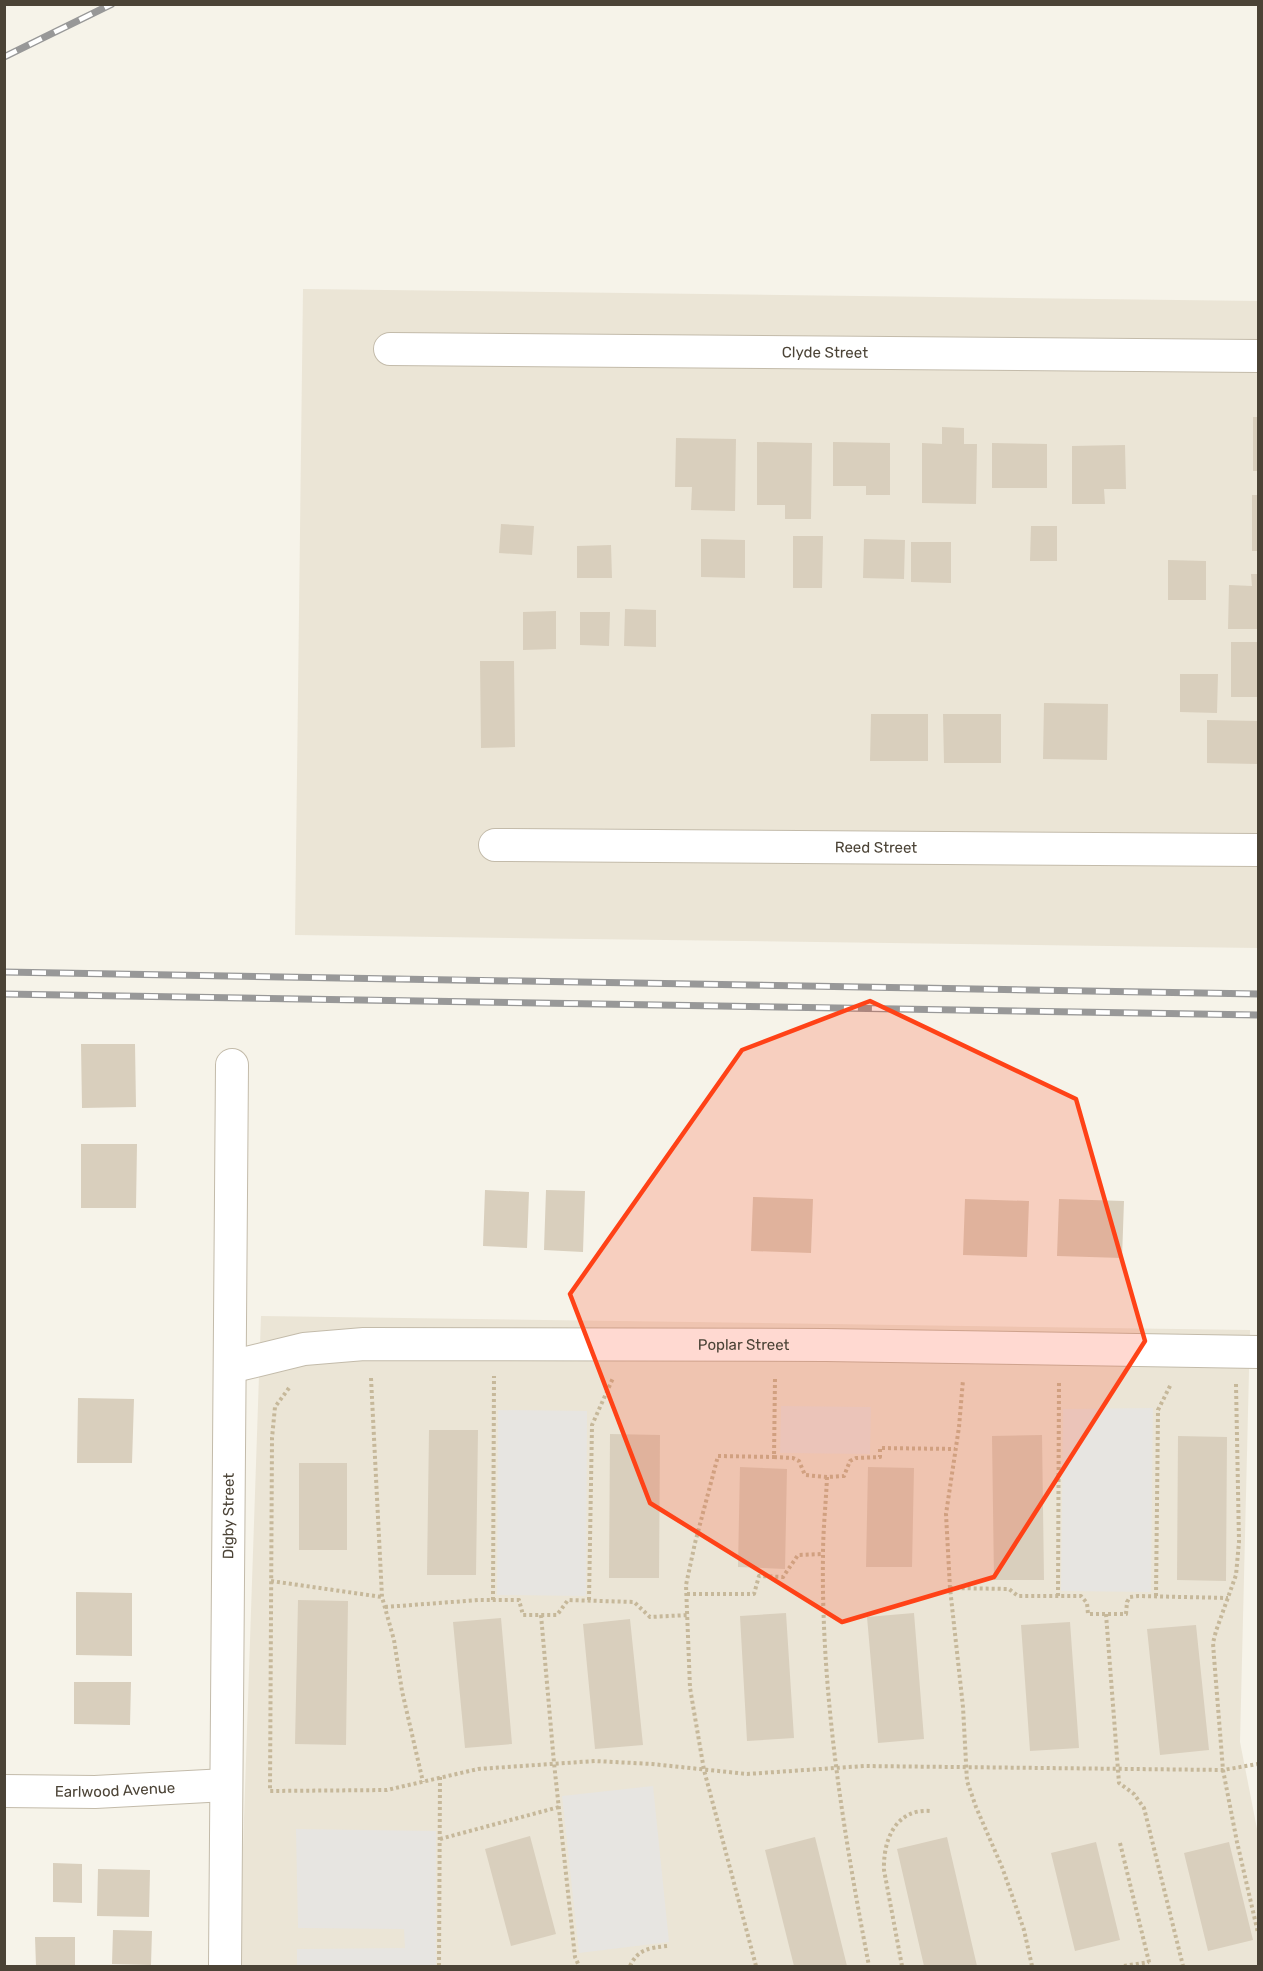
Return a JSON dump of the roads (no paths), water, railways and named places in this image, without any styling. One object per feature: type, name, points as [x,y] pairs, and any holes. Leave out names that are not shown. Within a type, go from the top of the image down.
[{"type":"street","name":"Clyde Street","points":[[390,349],[1258,356]]},
{"type":"street","name":"Reed Street","points":[[495,845],[1258,850]]},
{"type":"street","name":"Digby Street","points":[[225,1966],[232,1065]]},
{"type":"street","name":"Poplar Street","points":[[230,1367],[304,1349],[364,1344],[826,1345],[1258,1352]]},
{"type":"street","name":"Earlwood Avenue","points":[[4,1791],[95,1792],[226,1785]]},
{"type":"railway","points":[[4,57],[112,4]]},
{"type":"railway","points":[[4,972],[1258,994]]},
{"type":"railway","points":[[4,994],[1258,1015]]}]
